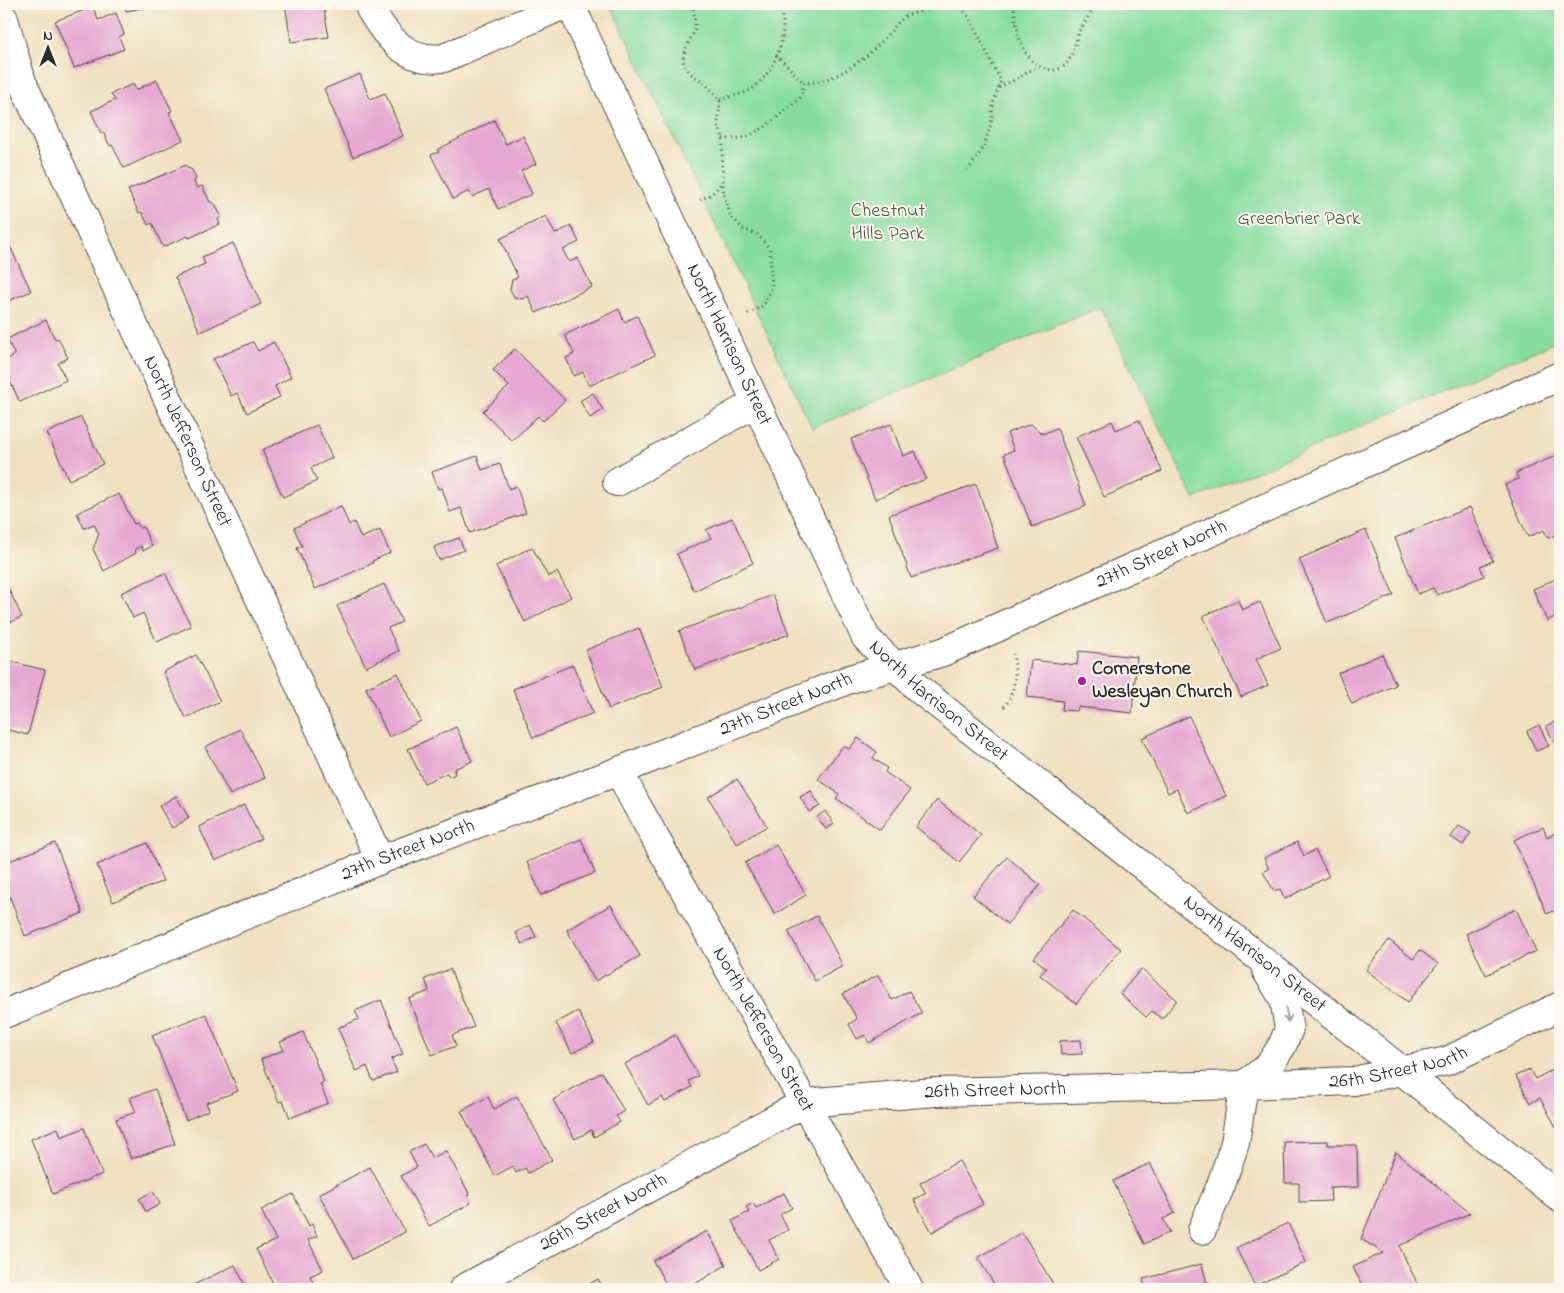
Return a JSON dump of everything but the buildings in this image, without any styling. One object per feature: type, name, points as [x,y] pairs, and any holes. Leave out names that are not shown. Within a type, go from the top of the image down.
[{"type":"street","points":[[370,10],[379,26],[396,45],[407,52],[433,59],[444,58],[566,4]]},
{"type":"street","name":"North Harrison Street","points":[[570,4],[755,404],[866,638],[920,690],[1560,1198]]},
{"type":"street","name":"North Jefferson Street","points":[[4,19],[22,82],[380,860]]},
{"type":"street","name":"27th Street North","points":[[4,1014],[380,860],[619,771],[850,679],[943,652],[1560,376]]},
{"type":"street","points":[[617,482],[755,404]]},
{"type":"street","name":"North Jefferson Street","points":[[619,771],[645,821],[909,1289]]},
{"type":"street","points":[[1202,1230],[1221,1185],[1235,1143],[1244,1085],[1268,1067],[1282,1046],[1289,1029],[1284,999],[1257,956]]},
{"type":"street","name":"26th Street North","points":[[464,1289],[804,1103],[935,1092],[1354,1081],[1447,1061],[1560,1006]]},
{"type":"path","points":[[693,4],[695,30],[684,50],[685,65],[691,74],[712,90],[720,100],[718,125],[723,138],[724,197],[731,216],[744,228],[757,234],[770,249],[772,288],[763,306],[720,328]]},
{"type":"path","points":[[720,100],[749,90],[759,83],[776,55],[784,32],[781,10],[778,4]]},
{"type":"path","points":[[902,4],[926,10]]},
{"type":"path","points":[[776,55],[804,83],[816,83],[863,60],[885,38],[897,22],[909,15],[941,4]]},
{"type":"path","points":[[958,4],[969,17],[1001,81],[993,104],[992,119],[984,147],[968,170]]},
{"type":"path","points":[[1014,4],[1014,20],[1026,54],[1037,66],[1051,71],[1064,66],[1070,58],[1080,31],[1097,4]]},
{"type":"path","points":[[999,87],[1037,66]]},
{"type":"path","points":[[723,138],[747,137],[765,127],[800,98],[804,83]]},
{"type":"path","points":[[700,200],[712,194],[723,180]]},
{"type":"path","points":[[1004,707],[1014,688],[1016,673],[1013,654]]},
{"type":"green space","name":"Greenbrier Park","points":[[610,4],[1560,4],[1560,340],[1194,499],[1101,307],[812,428]]},
{"type":"place","name":"Cornerstone Wesleyan Church","points":[[1082,681]]},
{"type":"park label","name":"Chestnut Hills Park","points":[[888,222]]}]
